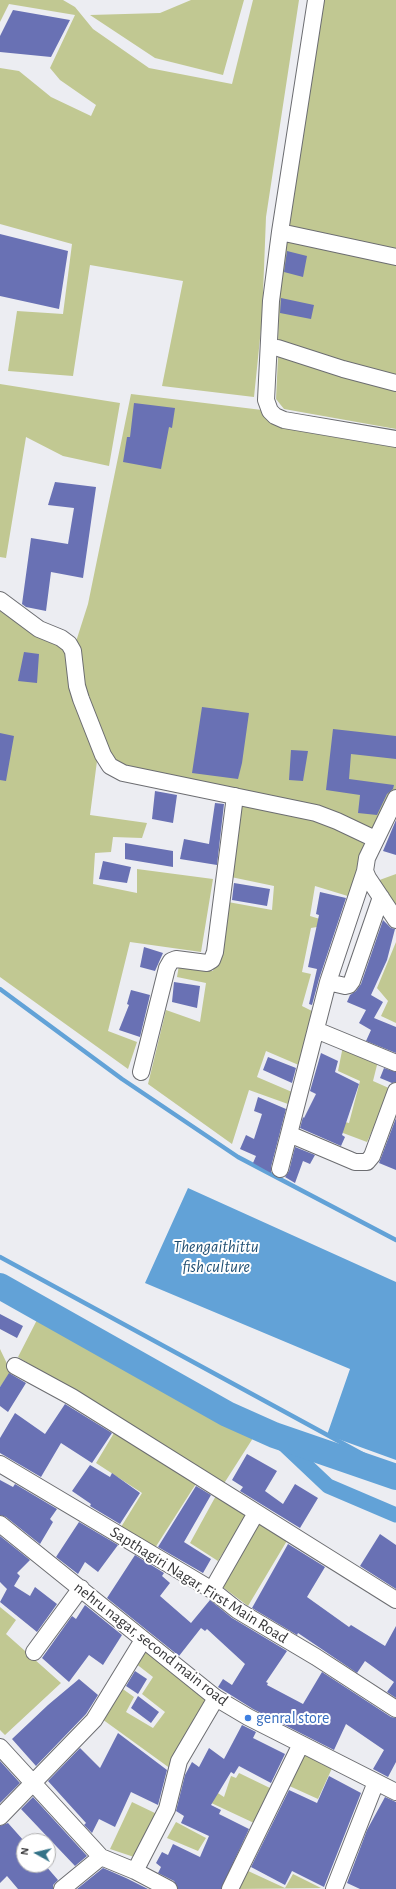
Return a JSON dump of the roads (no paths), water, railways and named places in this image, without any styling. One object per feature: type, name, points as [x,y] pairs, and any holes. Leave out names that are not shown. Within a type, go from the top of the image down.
[{"type":"street","points":[[316,0],[280,232],[271,301],[266,400],[270,411],[275,416],[284,420],[396,439]]},
{"type":"street","points":[[280,232],[396,257]]},
{"type":"street","points":[[278,348],[396,384]]},
{"type":"street","points":[[0,600],[39,629],[61,638],[69,644],[72,651],[77,686],[81,699],[103,755],[110,766],[123,773],[316,813],[337,821],[376,840]]},
{"type":"street","points":[[141,1072],[167,968],[171,961],[176,959],[207,963],[212,960],[215,952],[235,796]]},
{"type":"street","points":[[280,1169],[328,982],[365,871],[367,858],[396,798]]},
{"type":"street","points":[[365,871],[396,920]]},
{"type":"street","points":[[328,982],[345,986],[349,985],[352,981],[381,897]]},
{"type":"street","points":[[316,1030],[396,1063]]},
{"type":"street","points":[[289,1134],[356,1162],[367,1162],[372,1156],[396,1091]]},
{"type":"street","points":[[15,1366],[72,1397],[396,1600]]},
{"type":"street","name":"Sapthagiri Nagar, First Main Road","points":[[0,1464],[212,1590],[237,1610],[316,1656],[396,1709]]},
{"type":"street","points":[[212,1590],[256,1513]]},
{"type":"street","name":"nehru nagar, second main road","points":[[0,1524],[216,1698],[301,1744],[396,1792]]},
{"type":"street","points":[[34,1652],[81,1588]]},
{"type":"street","points":[[0,1817],[34,1784],[94,1720],[143,1640]]},
{"type":"street","points":[[135,1871],[167,1809],[179,1761],[216,1698]]},
{"type":"street","points":[[230,1889],[301,1744]]},
{"type":"street","points":[[0,1747],[102,1857],[135,1871],[169,1889]]},
{"type":"street","points":[[334,1889],[376,1782]]},
{"type":"street","points":[[62,1889],[102,1857]]},
{"type":"water","name":"Thengaithittu fish culture","points":[[188,1188],[396,1282],[396,1460],[327,1435],[350,1369],[145,1283]]},
{"type":"waterway","points":[[0,989],[122,1079],[238,1157],[396,1240]]},
{"type":"waterway","points":[[0,1257],[377,1462],[396,1469]]},
{"type":"waterway","points":[[0,1286],[227,1414],[274,1435],[396,1477]]},
{"type":"waterway","points":[[274,1435],[328,1486],[396,1515]]},
{"type":"place","name":"genral store","points":[[248,1718]]}]
